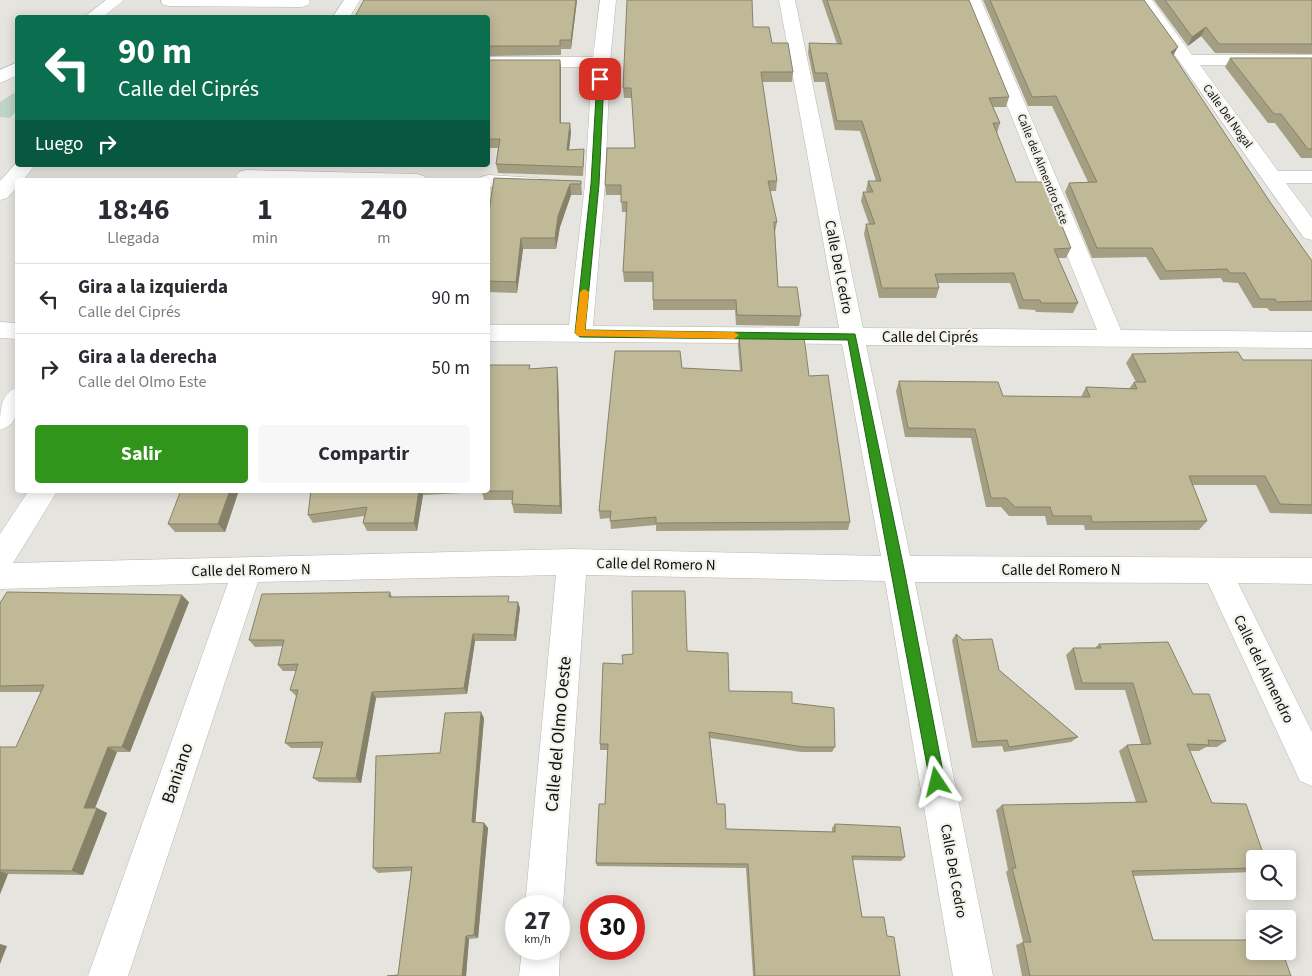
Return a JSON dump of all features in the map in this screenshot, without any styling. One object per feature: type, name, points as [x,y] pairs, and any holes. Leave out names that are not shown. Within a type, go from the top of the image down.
[{"type":"street","points":[[95,15],[116,0]]},
{"type":"street","points":[[342,15],[352,0]]},
{"type":"street","points":[[580,333],[585,184],[602,62],[608,0]]},
{"type":"street","name":"Calle Del Cedro","points":[[787,0],[898,569],[973,976]]},
{"type":"street","name":"Calle del Almendro Este","points":[[973,0],[1112,338]]},
{"type":"street","name":"Calle Del Nogal","points":[[1144,0],[1312,233]]},
{"type":"street","points":[[165,4],[302,2]]},
{"type":"street","points":[[1188,60],[1312,60]]},
{"type":"street","points":[[490,62],[602,62]]},
{"type":"street","points":[[0,78],[15,69]]},
{"type":"street","points":[[0,194],[23,167]]},
{"type":"street","points":[[247,174],[361,178]]},
{"type":"street","points":[[1272,177],[1312,177]]},
{"type":"street","points":[[490,182],[546,183]]},
{"type":"street","points":[[0,330],[15,331]]},
{"type":"street","name":"Calle del Ciprés","points":[[490,333],[1312,340]]},
{"type":"street","points":[[0,420],[15,400]]},
{"type":"street","points":[[0,558],[42,493]]},
{"type":"street","name":"Calle del Romero N","points":[[0,576],[572,562],[898,569],[1312,571]]},
{"type":"street","name":"Calle del Olmo Oeste","points":[[545,895],[572,562]]},
{"type":"street","name":"Baniano","points":[[108,976],[247,570]]},
{"type":"street","name":"Calle del Almendro","points":[[1217,570],[1312,769]]},
{"type":"street","points":[[539,976],[540,960]]},
{"type":"green space","points":[[15,92],[15,112],[10,118],[0,117],[0,102]]},
{"type":"building","points":[[364,0],[576,0],[571,40],[560,40],[560,46],[490,46],[490,15],[356,15]]},
{"type":"building","points":[[627,0],[752,0],[753,27],[769,27],[772,43],[788,43],[793,72],[761,72],[777,181],[768,181],[777,222],[774,222],[778,287],[797,287],[801,316],[737,315],[736,300],[653,300],[653,272],[623,272],[627,202],[621,202],[621,185],[605,185],[607,148],[635,148],[631,88],[623,88]]},
{"type":"building","points":[[827,0],[969,0],[1009,97],[989,98],[1000,123],[993,123],[1016,182],[1044,182],[1071,248],[1054,249],[1078,303],[1041,303],[1040,300],[1023,300],[1014,273],[935,274],[939,288],[882,288],[866,224],[875,224],[863,192],[873,192],[868,181],[881,181],[862,121],[837,121],[827,73],[815,73],[809,43],[842,44]]},
{"type":"building","points":[[990,0],[1144,0],[1178,47],[1171,52],[1270,202],[1312,261],[1312,301],[1277,302],[1275,299],[1260,299],[1245,273],[1230,273],[1227,269],[1166,271],[1152,248],[1097,248],[1069,183],[1097,182],[1056,96],[1032,97]]},
{"type":"building","points":[[1165,0],[1312,0],[1312,44],[1219,44],[1206,27],[1192,37]]},
{"type":"building","points":[[1230,58],[1312,58],[1312,149],[1308,149],[1281,114],[1274,114]]},
{"type":"building","points":[[490,60],[560,60],[560,123],[570,123],[567,150],[584,149],[583,167],[496,164],[500,139],[490,139]]},
{"type":"building","points":[[494,178],[581,181],[581,184],[570,184],[558,216],[555,238],[521,238],[516,282],[490,281],[490,205]]},
{"type":"building","points":[[739,336],[804,337],[809,376],[828,375],[850,522],[656,523],[656,517],[610,521],[611,511],[599,511],[615,351],[680,351],[682,368],[742,371]]},
{"type":"building","points":[[1238,352],[1243,360],[1312,360],[1312,505],[1280,504],[1265,476],[1189,476],[1207,521],[1092,522],[1091,516],[1053,516],[1050,507],[1015,507],[1006,498],[991,498],[975,429],[908,428],[899,381],[998,382],[1003,396],[1090,397],[1086,387],[1137,389],[1134,382],[1146,382],[1132,354]]},
{"type":"building","points":[[490,365],[530,365],[529,369],[557,367],[560,506],[512,504],[513,491],[490,491]]},
{"type":"building","points":[[180,493],[229,493],[218,524],[168,524]]},
{"type":"building","points":[[311,493],[419,493],[414,523],[363,523],[367,507],[308,515]]},
{"type":"building","points":[[632,591],[685,591],[687,651],[728,653],[729,691],[792,692],[792,703],[834,708],[835,747],[803,747],[709,732],[717,804],[725,804],[726,829],[835,832],[835,824],[900,827],[905,857],[852,856],[862,917],[884,917],[887,936],[894,937],[900,976],[755,976],[748,864],[596,863],[599,804],[605,804],[608,744],[600,744],[603,663],[623,664],[622,655],[633,654]]},
{"type":"building","points":[[7,592],[182,595],[122,747],[108,747],[84,808],[97,808],[72,871],[0,870],[0,747],[16,747],[44,685],[0,686],[0,603]]},
{"type":"building","points":[[390,592],[389,597],[509,596],[508,602],[518,602],[514,635],[473,634],[464,688],[372,692],[356,778],[313,778],[323,742],[285,743],[298,690],[290,690],[298,664],[278,665],[284,640],[249,640],[262,594]]},
{"type":"building","points":[[956,634],[963,640],[992,639],[999,670],[1078,737],[1009,747],[1007,740],[977,742]]},
{"type":"building","points":[[1168,642],[1193,694],[1209,694],[1226,741],[1208,740],[1209,745],[1187,744],[1212,803],[1246,804],[1262,850],[1246,850],[1246,868],[1132,871],[1153,940],[1246,940],[1246,960],[1285,960],[1291,976],[1030,976],[1023,942],[1031,942],[1012,868],[1016,868],[1002,805],[1147,802],[1127,745],[1151,744],[1133,683],[1082,683],[1073,648],[1101,648],[1099,644]]},
{"type":"building","points":[[481,712],[472,822],[484,823],[474,935],[466,936],[462,976],[387,976],[398,975],[412,867],[373,868],[376,756],[440,753],[445,713]]},
{"type":"slow traffic","points":[[584,292],[580,333],[734,335]]},
{"type":"route","points":[[600,79],[595,184],[580,333],[852,337],[898,569],[937,782]]}]
